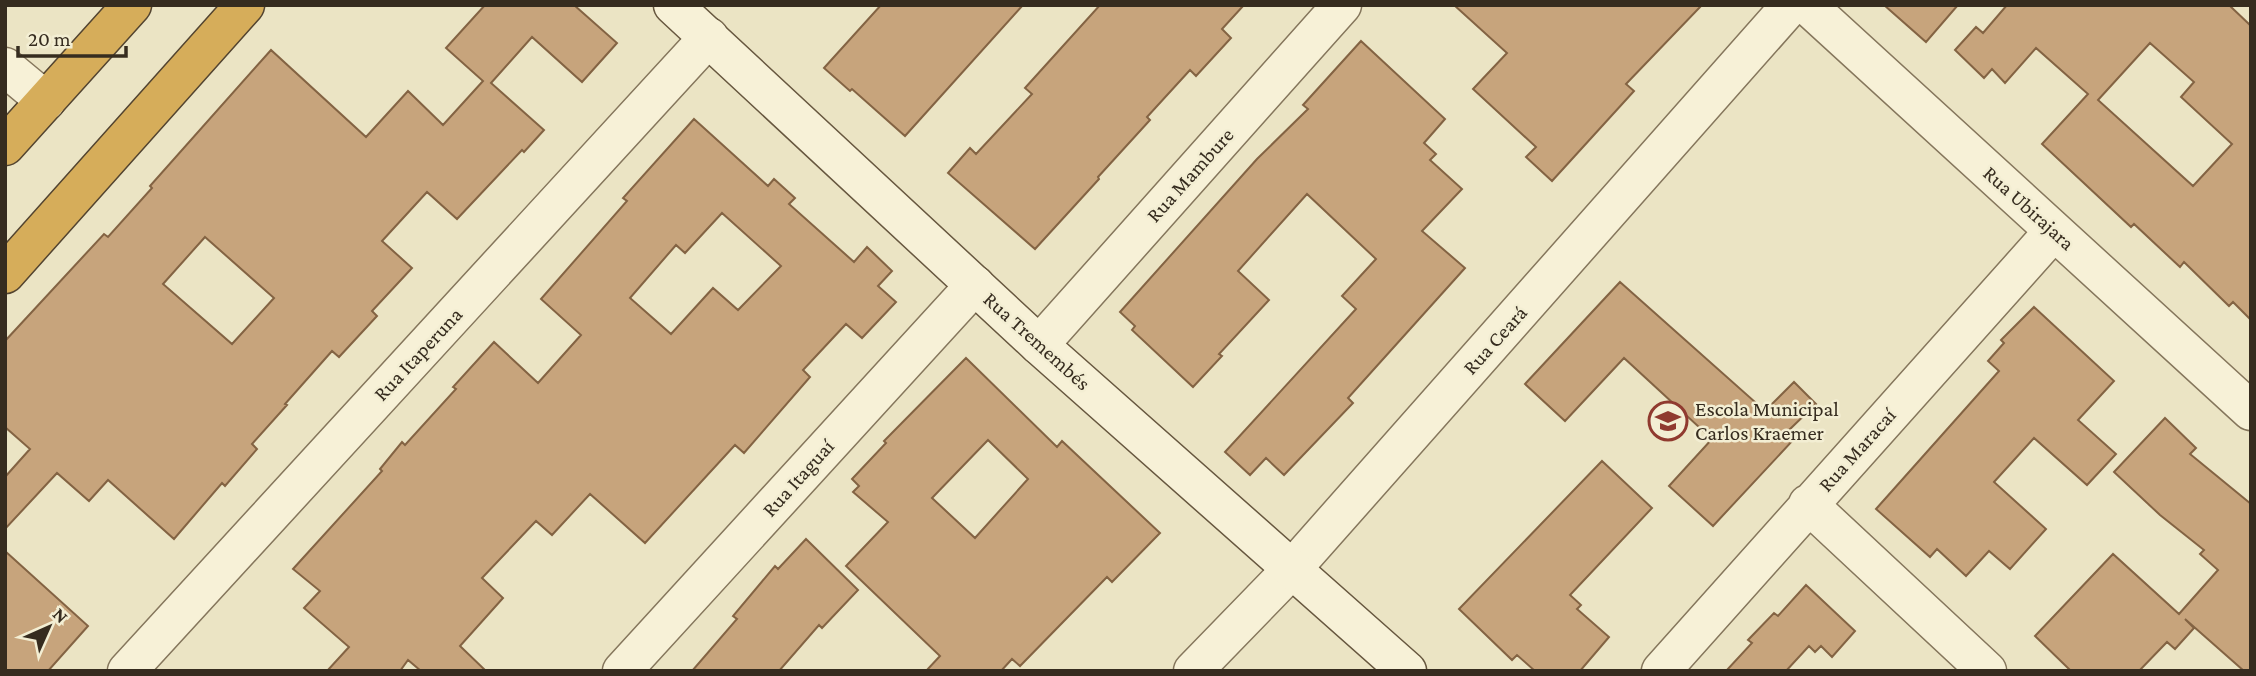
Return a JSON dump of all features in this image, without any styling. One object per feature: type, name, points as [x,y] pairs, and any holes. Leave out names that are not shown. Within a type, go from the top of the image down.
[{"type":"highway","points":[[5,146],[132,5]]},
{"type":"highway","points":[[5,274],[245,5]]},
{"type":"street","name":"Rua Tremembés","points":[[673,5],[1039,345],[1406,671]]},
{"type":"street","name":"Rua Mambure","points":[[1039,345],[1342,5]]},
{"type":"street","name":"Rua Ceará","points":[[1193,671],[1292,569],[1791,5]]},
{"type":"street","name":"Rua Ubirajara","points":[[1807,5],[2251,411]]},
{"type":"street","name":"Rua Itaperuna","points":[[127,671],[709,37]]},
{"type":"street","points":[[5,67],[46,101]]},
{"type":"street","name":"Rua Maracaí","points":[[1661,671],[2054,231]]},
{"type":"street","name":"Rua Itaguaí","points":[[622,671],[975,285]]},
{"type":"street","points":[[1808,504],[1987,671]]},
{"type":"building","points":[[485,5],[574,5],[617,43],[582,82],[532,37],[491,83],[544,130],[457,219],[427,192],[382,241],[412,268],[372,311],[377,316],[339,357],[332,351],[285,404],[287,405],[252,444],[257,449],[225,486],[222,483],[174,539],[108,480],[89,501],[57,473],[5,529],[5,477],[30,449],[5,427],[5,341],[104,234],[108,237],[271,50],[366,137],[408,91],[443,125],[483,81],[446,48]],"holes":[[[205,237],[274,298],[232,344],[163,284]]]},
{"type":"building","points":[[881,5],[1023,5],[905,136],[824,68]]},
{"type":"building","points":[[1100,5],[1244,5],[1222,29],[1231,38],[1196,76],[1190,70],[1147,117],[1150,120],[1099,179],[1035,249],[948,173],[970,148],[976,154],[1032,94],[1025,88]]},
{"type":"building","points":[[1454,5],[1702,5],[1626,84],[1634,91],[1552,181],[1526,157],[1536,147],[1473,89],[1507,53]]},
{"type":"building","points":[[1884,5],[1958,5],[1926,42]]},
{"type":"building","points":[[2007,5],[2229,5],[2251,26],[2251,320],[2233,302],[2229,306],[2184,262],[2180,267],[2134,224],[2131,227],[2042,144],[2088,94],[2036,48],[2005,83],[1992,69],[1984,78],[1955,50],[1976,27],[1983,33]],"holes":[[[2150,43],[2194,82],[2181,97],[2232,144],[2193,186],[2098,100]]]},
{"type":"building","points":[[1361,41],[1445,119],[1424,143],[1436,154],[1430,160],[1462,189],[1422,231],[1465,268],[1348,398],[1353,403],[1284,475],[1266,458],[1250,475],[1225,452],[1356,309],[1342,296],[1376,259],[1307,194],[1238,271],[1269,300],[1219,354],[1222,356],[1193,387],[1132,330],[1135,326],[1120,312],[1257,159],[1308,109],[1303,105]]},
{"type":"building","points":[[694,119],[768,186],[774,179],[795,198],[789,204],[854,262],[867,247],[892,271],[878,286],[896,302],[862,338],[846,324],[803,370],[810,377],[744,453],[735,445],[645,543],[590,494],[552,535],[536,521],[482,578],[503,598],[460,646],[486,671],[421,671],[408,660],[400,671],[327,671],[349,647],[304,608],[320,591],[293,569],[382,471],[380,469],[402,442],[405,445],[456,389],[453,387],[494,342],[538,383],[581,335],[541,299],[627,201],[623,198]],"holes":[[[722,213],[781,266],[738,310],[713,288],[671,334],[630,298],[676,245],[685,253]]]},
{"type":"building","points":[[1620,282],[1765,411],[1794,382],[1816,404],[1787,432],[1795,438],[1713,526],[1669,486],[1712,439],[1624,358],[1565,421],[1525,384]]},
{"type":"building","points":[[2034,307],[2114,381],[2078,420],[2116,454],[2087,485],[2034,438],[1994,482],[2046,529],[2010,569],[1989,551],[1966,576],[1937,549],[1930,557],[1876,509],[1999,371],[1988,361],[2004,343],[2001,340]]},
{"type":"building","points":[[966,358],[1057,447],[1062,441],[1160,533],[1112,582],[1107,577],[1020,666],[1012,659],[1001,671],[926,671],[940,656],[846,566],[888,522],[853,492],[859,486],[852,479],[886,443],[884,441]],"holes":[[[988,440],[1028,479],[975,538],[932,498]]]},
{"type":"building","points":[[2165,418],[2196,448],[2190,454],[2251,504],[2251,671],[2244,671],[2185,619],[2194,628],[2175,649],[2167,642],[2139,671],[2071,671],[2035,636],[2113,554],[2179,614],[2218,570],[2200,554],[2204,550],[2160,515],[2114,472]]},
{"type":"building","points":[[1602,461],[1652,508],[1570,595],[1581,605],[1577,609],[1609,637],[1580,671],[1535,671],[1517,655],[1512,660],[1459,609]]},
{"type":"building","points":[[806,539],[858,590],[822,628],[819,625],[779,671],[692,671],[737,619],[733,616],[775,566],[778,569]]},
{"type":"building","points":[[5,551],[88,626],[48,671],[5,671]]},
{"type":"building","points":[[1806,585],[1855,631],[1832,657],[1821,646],[1815,652],[1809,646],[1786,671],[1726,671],[1752,643],[1748,640],[1774,613],[1778,616]]},
{"type":"place","name":"Escola Municipal Carlos Kraemer","points":[[1668,421]]}]
